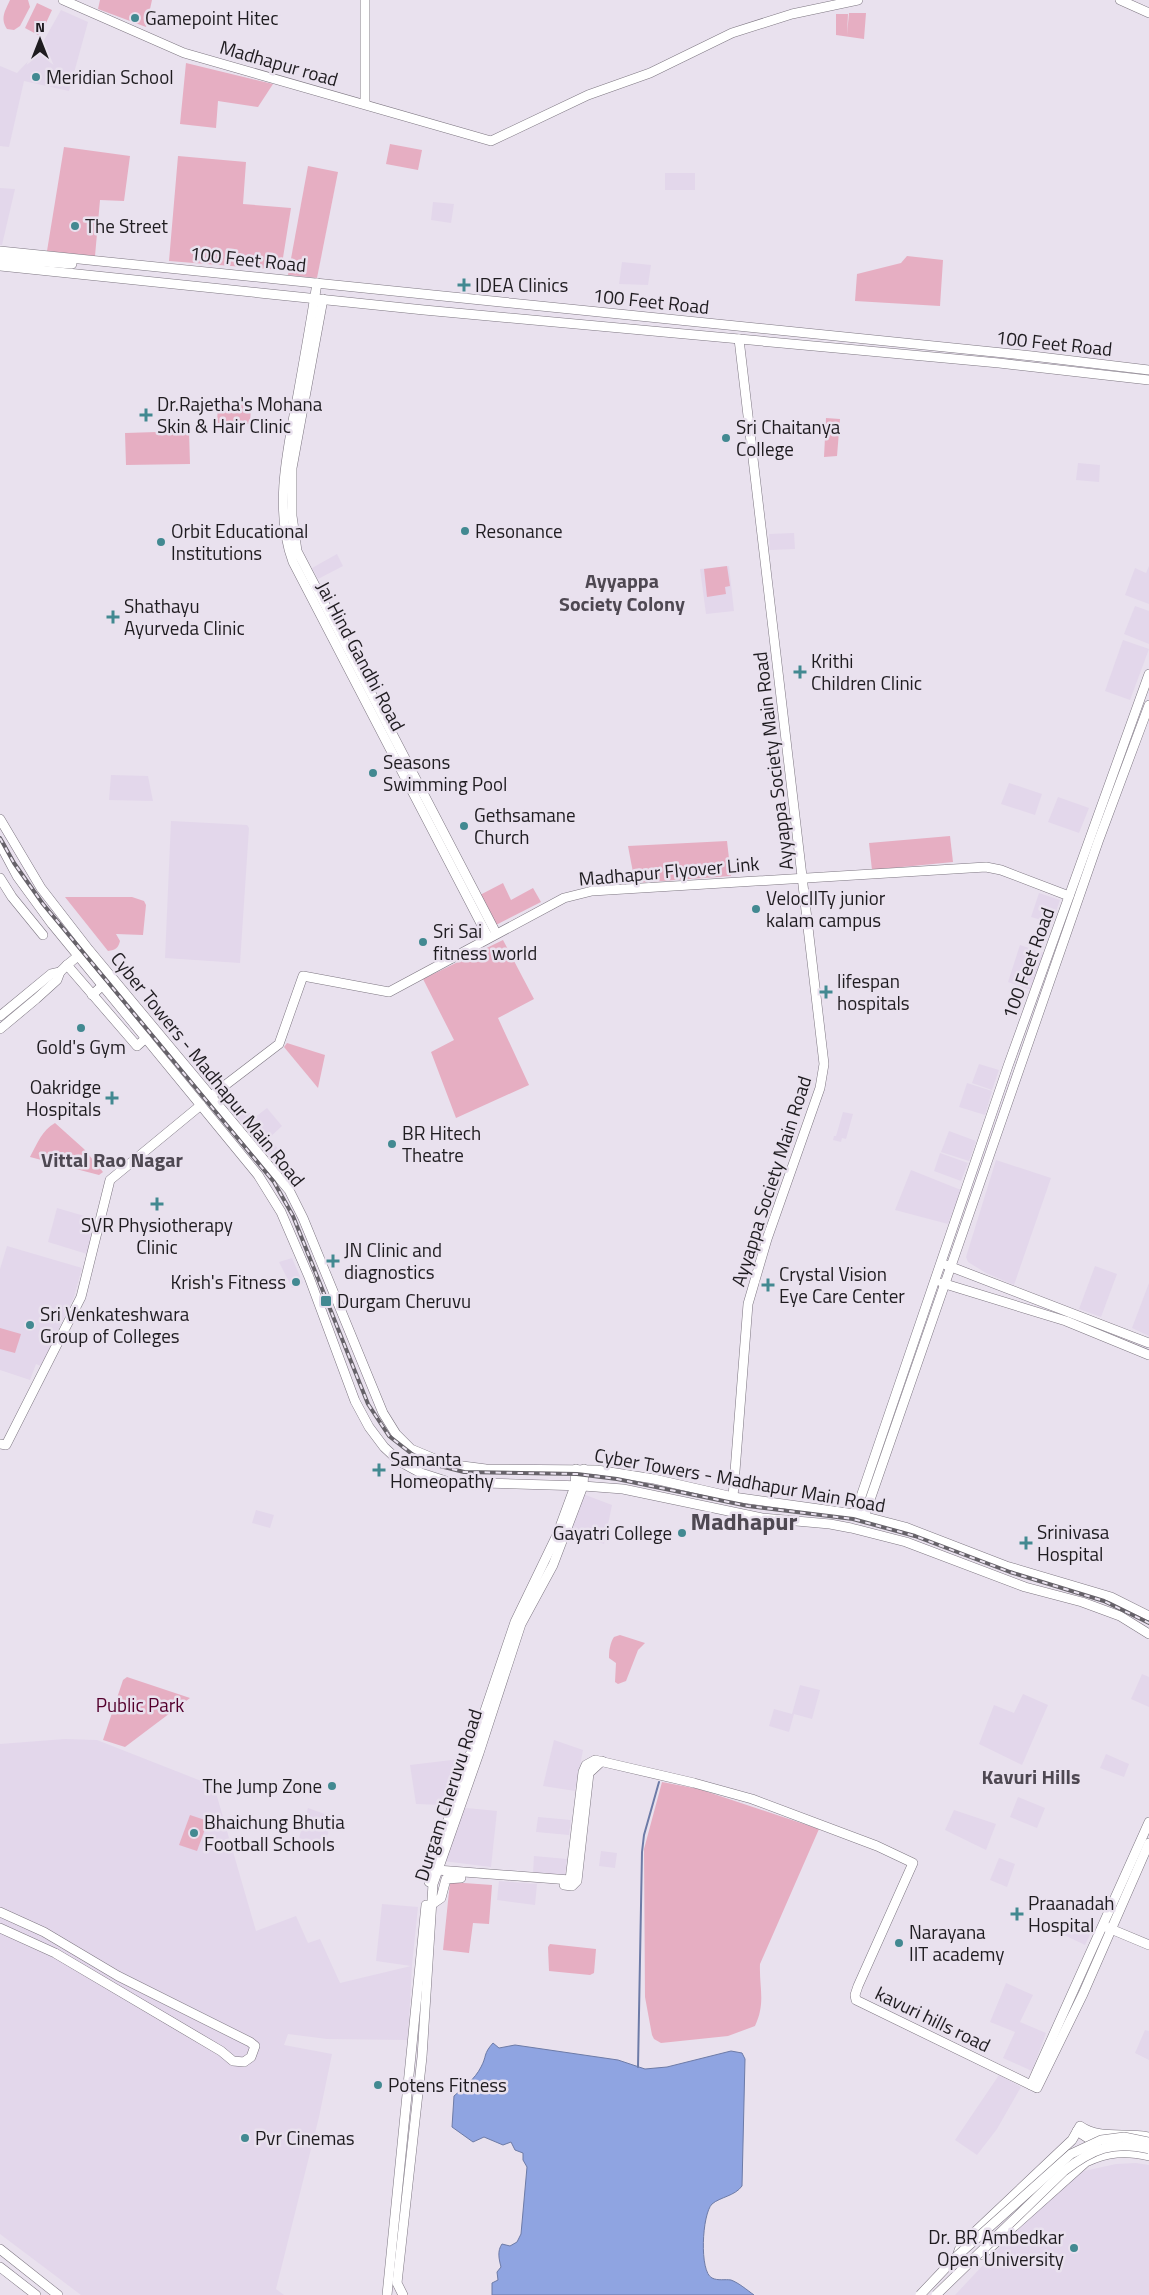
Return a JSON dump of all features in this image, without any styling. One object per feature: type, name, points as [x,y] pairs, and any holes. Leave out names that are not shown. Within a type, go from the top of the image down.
[{"type":"main road","name":"Madhapur road","points":[[63,0],[184,53],[492,141],[588,95],[650,73],[732,33],[792,14],[858,0]]},
{"type":"main road","points":[[365,0],[366,104]]},
{"type":"main road","points":[[1120,0],[1149,13]]},
{"type":"main road","name":"100 Feet Road","points":[[0,251],[1032,356],[1149,370]]},
{"type":"main road","points":[[0,259],[50,263],[117,263]]},
{"type":"main road","name":"100 Feet Road","points":[[0,266],[886,354],[999,363],[1149,380]]},
{"type":"main road","points":[[229,290],[231,274]]},
{"type":"main road","name":"Jai Hind Gandhi Road","points":[[317,283],[319,298],[292,468],[292,516],[297,551],[492,935]]},
{"type":"main road","name":"Ayyappa Society Main Road","points":[[733,1497],[748,1304],[767,1239],[823,1077],[821,1034],[739,339]]},
{"type":"main road","points":[[886,354],[887,342]]},
{"type":"main road","name":"100 Feet Road","points":[[855,1514],[1008,1066],[1149,674]]},
{"type":"main road","name":"100 Feet Road","points":[[864,1517],[1095,851],[1149,704]]},
{"type":"main road","name":"Cyber Towers - Madhapur Main Road","points":[[0,819],[41,888],[89,950],[288,1190],[303,1218],[377,1399],[396,1434],[416,1452],[447,1464],[486,1469],[580,1469],[654,1479],[733,1497],[855,1514],[927,1535],[1006,1566],[1111,1597],[1149,1616]]},
{"type":"main road","name":"Cyber Towers - Madhapur Main Road","points":[[0,844],[17,876],[78,956],[258,1175],[281,1212],[309,1277],[354,1401],[369,1427],[384,1447],[408,1466],[449,1482],[623,1489],[762,1518],[830,1524],[851,1528],[906,1542],[1025,1587],[1096,1607],[1120,1616],[1149,1634]]},
{"type":"main road","name":"Madhapur Flyover Link","points":[[211,1096],[279,1044],[303,976],[389,992],[564,898],[592,891],[986,867],[1007,872],[1069,896]]},
{"type":"main road","points":[[17,876],[29,870]]},
{"type":"main road","points":[[0,878],[12,897],[42,935]]},
{"type":"main road","points":[[30,893],[41,888]]},
{"type":"main road","points":[[0,1016],[51,974],[63,968],[78,956]]},
{"type":"main road","points":[[63,968],[92,995],[137,1046],[146,1038]]},
{"type":"main road","points":[[0,1029],[57,980],[63,968]]},
{"type":"main road","points":[[92,995],[103,986]]},
{"type":"main road","points":[[3,1444],[81,1297],[110,1180],[201,1106]]},
{"type":"main road","points":[[941,1263],[1149,1343]]},
{"type":"main road","points":[[935,1280],[1066,1321],[1149,1355]]},
{"type":"main road","name":"Durgam Cheruvu Road","points":[[387,2295],[413,2051],[424,1917],[434,1873],[518,1623],[553,1566],[579,1486],[580,1469]]},
{"type":"main road","points":[[434,1873],[570,1880],[582,1772],[590,1762],[602,1761]]},
{"type":"main road","points":[[431,1905],[441,1898],[444,1881],[448,1878],[572,1886],[577,1881],[589,1773],[602,1761]]},
{"type":"main road","name":"kavuri hills road","points":[[602,1761],[725,1791],[775,1806],[913,1862],[858,1986],[855,1995],[856,2000],[1034,2087],[1107,1927],[1149,1843]]},
{"type":"main road","name":"kavuri hills road","points":[[1107,1927],[1149,1822]]},
{"type":"main road","name":"Durgam Cheruvu Road","points":[[403,2295],[396,2283],[422,2057],[434,1873]]},
{"type":"main road","points":[[0,1912],[44,1932],[118,1976],[250,2042],[255,2046],[251,2057],[244,2062],[233,2061],[221,2051],[112,1985],[55,1953],[0,1928]]},
{"type":"main road","points":[[1107,1927],[1149,1945]]},
{"type":"main road","points":[[112,1985],[118,1976]]},
{"type":"main road","points":[[957,2256],[961,2245],[1062,2151],[1072,2140],[1080,2126],[1090,2133],[1100,2135],[1132,2134],[1149,2138]]},
{"type":"main road","points":[[1077,2131],[1087,2139],[1114,2153]]},
{"type":"main road","points":[[920,2295],[957,2256],[1071,2154],[1101,2140],[1124,2137],[1149,2142]]},
{"type":"main road","points":[[936,2295],[1064,2171],[1084,2155],[1113,2146],[1149,2149]]},
{"type":"main road","points":[[971,2261],[978,2259],[1086,2162],[1114,2153],[1129,2152],[1149,2156]]},
{"type":"main road","points":[[0,2249],[58,2295]]},
{"type":"main road","points":[[0,2267],[36,2295]]},
{"type":"shaded area","name":"Meridian School","points":[[61,10],[88,22],[69,91],[24,81],[9,147],[0,146],[0,66],[17,73],[38,51]]},
{"type":"shaded area","points":[[665,173],[695,173],[695,190],[665,190]]},
{"type":"shaded area","points":[[0,188],[15,189],[2,245],[0,245]]},
{"type":"shaded area","points":[[433,202],[454,204],[451,223],[431,220]]},
{"type":"shaded area","points":[[622,262],[651,265],[648,285],[619,284]]},
{"type":"shaded area","points":[[1078,463],[1100,465],[1099,482],[1076,480]]},
{"type":"shaded area","points":[[794,533],[795,549],[770,550],[769,534]]},
{"type":"shaded area","points":[[337,554],[343,566],[318,579],[312,568]]},
{"type":"shaded area","points":[[729,566],[734,611],[706,614],[700,569]]},
{"type":"shaded area","points":[[1149,566],[1149,604],[1125,595],[1135,568],[1146,573]]},
{"type":"shaded area","points":[[1135,606],[1149,611],[1149,644],[1124,634]]},
{"type":"shaded area","points":[[1123,640],[1149,649],[1130,700],[1105,691]]},
{"type":"shaded area","points":[[111,775],[148,776],[153,801],[109,800]]},
{"type":"shaded area","points":[[1009,783],[1042,794],[1035,815],[1001,804]]},
{"type":"shaded area","points":[[1058,797],[1089,808],[1079,833],[1048,822]]},
{"type":"shaded area","points":[[171,821],[247,825],[249,828],[240,963],[165,958]]},
{"type":"shaded area","points":[[1039,893],[1060,900],[1052,923],[1031,917]]},
{"type":"shaded area","points":[[1020,945],[1044,953],[1031,990],[1008,982]]},
{"type":"shaded area","points":[[979,1064],[999,1070],[992,1090],[972,1083]]},
{"type":"shaded area","points":[[967,1083],[992,1091],[985,1115],[959,1107]]},
{"type":"shaded area","points":[[235,1097],[254,1118],[267,1108],[282,1126],[269,1138],[281,1152],[276,1157],[282,1154],[290,1165],[282,1171],[226,1104]]},
{"type":"shaded area","points":[[843,1112],[853,1114],[846,1139],[842,1138],[841,1142],[833,1140]]},
{"type":"shaded area","points":[[949,1131],[976,1141],[969,1161],[941,1152]]},
{"type":"shaded area","points":[[940,1153],[968,1163],[961,1181],[934,1171]]},
{"type":"shaded area","points":[[996,1160],[1051,1178],[1014,1285],[986,1273],[968,1262],[966,1257]]},
{"type":"shaded area","points":[[911,1170],[961,1190],[948,1224],[895,1210]]},
{"type":"shaded area","points":[[57,1208],[98,1220],[87,1254],[48,1242]]},
{"type":"shaded area","name":"Sri Venkateshwara Group of Colleges","points":[[7,1246],[82,1268],[74,1297],[41,1366],[36,1364],[30,1380],[0,1370],[0,1269]]},
{"type":"shaded area","points":[[292,1258],[303,1283],[292,1288],[279,1262]]},
{"type":"shaded area","points":[[1095,1266],[1117,1274],[1101,1317],[1079,1309]]},
{"type":"shaded area","points":[[1149,1283],[1149,1336],[1132,1328]]},
{"type":"shaded area","points":[[583,1494],[612,1505],[604,1544],[570,1532]]},
{"type":"shaded area","points":[[256,1510],[274,1515],[270,1528],[252,1523]]},
{"type":"shaded area","points":[[1142,1674],[1149,1677],[1149,1707],[1131,1699]]},
{"type":"shaded area","points":[[800,1685],[820,1690],[812,1719],[794,1714],[789,1732],[769,1726],[774,1709],[792,1714]]},
{"type":"shaded area","points":[[1023,1694],[1048,1705],[1022,1765],[979,1744],[994,1705],[1014,1713]]},
{"type":"shaded area","points":[[65,1739],[97,1740],[214,1786],[256,1931],[296,1916],[308,1943],[320,1939],[340,1983],[411,1966],[376,1961],[382,1904],[418,1907],[412,1965],[408,2040],[327,2039],[288,2034],[284,2045],[332,2054],[319,2117],[276,2289],[284,2295],[81,2295],[0,2234],[0,1744]]},
{"type":"shaded area","points":[[554,1740],[583,1750],[575,1791],[543,1786]]},
{"type":"shaded area","points":[[1106,1754],[1129,1764],[1124,1777],[1100,1768]]},
{"type":"shaded area","points":[[460,1759],[443,1805],[416,1804],[410,1765]]},
{"type":"shaded area","points":[[1018,1797],[1045,1808],[1037,1828],[1010,1817]]},
{"type":"shaded area","points":[[456,1807],[497,1811],[491,1867],[443,1861]]},
{"type":"shaded area","points":[[308,1808],[333,1817],[324,1846],[299,1838]]},
{"type":"shaded area","points":[[954,1810],[996,1824],[986,1850],[945,1830]]},
{"type":"shaded area","points":[[538,1817],[571,1820],[569,1835],[536,1832]]},
{"type":"shaded area","points":[[601,1851],[617,1853],[615,1868],[599,1866]]},
{"type":"shaded area","points":[[534,1856],[567,1859],[565,1876],[533,1873]]},
{"type":"shaded area","points":[[999,1858],[1015,1864],[1007,1887],[990,1880]]},
{"type":"shaded area","points":[[499,1881],[537,1884],[535,1905],[497,1900]]},
{"type":"shaded area","points":[[1063,1920],[1091,1933],[1085,1945],[1058,1932]]},
{"type":"shaded area","points":[[1006,1983],[1033,1995],[1020,2022],[1046,2033],[1032,2071],[1003,2058],[1015,2032],[990,2022]]},
{"type":"shaded area","points":[[1145,2030],[1149,2031],[1149,2060],[1135,2053]]},
{"type":"shaded area","points":[[999,2075],[1021,2087],[997,2129],[977,2155],[955,2140]]},
{"type":"shaded area","name":"Dr. BR Ambedkar Open University","points":[[1136,2163],[1149,2165],[1149,2295],[955,2295],[1042,2202],[1084,2171],[1116,2164]]},
{"type":"green space","points":[[10,0],[28,0],[30,7],[20,26],[14,30],[7,29],[4,21],[6,8]]},
{"type":"green space","name":"Gamepoint Hitec","points":[[100,0],[152,0],[146,27],[98,9]]},
{"type":"green space","points":[[37,3],[52,10],[40,36],[25,28]]},
{"type":"green space","points":[[849,13],[866,13],[864,39],[836,35],[836,14],[848,14],[847,35]]},
{"type":"green space","points":[[186,63],[273,84],[258,107],[218,101],[216,128],[180,124]]},
{"type":"green space","points":[[390,144],[422,150],[418,170],[386,164]]},
{"type":"green space","name":"The Street","points":[[64,147],[130,156],[124,201],[100,200],[95,256],[47,251]]},
{"type":"green space","points":[[178,156],[246,162],[243,204],[291,208],[281,270],[169,261]]},
{"type":"green space","points":[[308,166],[338,172],[317,278],[288,275]]},
{"type":"green space","points":[[907,256],[943,260],[940,306],[855,301],[857,274],[901,263]]},
{"type":"green space","points":[[218,404],[251,405],[250,424],[217,423]]},
{"type":"green space","points":[[826,418],[840,419],[837,456],[824,457]]},
{"type":"green space","points":[[189,431],[190,464],[126,465],[125,433]]},
{"type":"green space","points":[[727,566],[730,586],[725,587],[726,594],[707,597],[704,569]]},
{"type":"green space","points":[[950,836],[953,862],[872,870],[869,843]]},
{"type":"green space","points":[[727,841],[731,876],[635,883],[628,846]]},
{"type":"green space","points":[[503,883],[511,900],[533,888],[541,902],[494,926],[478,896]]},
{"type":"green space","points":[[65,897],[132,897],[144,901],[146,905],[143,935],[116,934],[120,941],[115,949],[108,951]]},
{"type":"green space","points":[[503,940],[534,999],[498,1018],[529,1085],[456,1118],[431,1052],[454,1040],[423,979]]},
{"type":"green space","points":[[287,1043],[325,1055],[318,1088],[284,1047]]},
{"type":"green space","points":[[55,1123],[84,1149],[103,1172],[99,1175],[30,1157],[43,1133]]},
{"type":"green space","points":[[0,1328],[21,1334],[15,1353],[0,1349]]},
{"type":"green space","points":[[620,1635],[645,1643],[638,1650],[626,1681],[618,1684],[615,1682],[616,1663],[609,1658],[609,1655],[614,1637]]},
{"type":"green space","name":"Public Park","points":[[127,1677],[190,1698],[125,1747],[103,1740],[123,1680]]},
{"type":"green space","points":[[662,1782],[699,1789],[819,1829],[760,1964],[761,2002],[755,2026],[728,2036],[661,2043],[654,2039],[652,2035],[645,1997],[644,1849]]},
{"type":"green space","name":"Bhaichung Bhutia Football Schools","points":[[190,1815],[208,1821],[197,1851],[179,1845]]},
{"type":"green space","points":[[450,1882],[492,1885],[489,1924],[473,1923],[469,1953],[443,1950]]},
{"type":"green space","points":[[550,1944],[596,1949],[594,1973],[590,1975],[549,1971],[548,1947]]},
{"type":"water","points":[[493,2043],[499,2048],[515,2045],[618,2060],[645,2069],[667,2067],[731,2051],[742,2053],[745,2059],[742,2186],[735,2192],[712,2204],[706,2219],[703,2242],[705,2265],[708,2274],[712,2278],[731,2280],[754,2295],[492,2295],[492,2283],[498,2280],[497,2272],[501,2267],[499,2249],[502,2244],[510,2246],[517,2242],[521,2234],[527,2167],[523,2160],[523,2153],[515,2150],[511,2142],[503,2145],[484,2137],[473,2142],[452,2127],[454,2096],[479,2071]]},
{"type":"waterway","points":[[638,2067],[642,1852],[644,1835],[659,1782]]},
{"type":"railway","points":[[0,838],[14,863],[43,904],[274,1182],[293,1216],[368,1404],[389,1436],[412,1454],[436,1465],[464,1472],[577,1474],[617,1479],[748,1506],[853,1519],[915,1536],[1010,1572],[1104,1601],[1149,1623]]},
{"type":"place","name":"Gamepoint Hitec","points":[[135,18]]},
{"type":"place","name":"Meridian School","points":[[36,77]]},
{"type":"place","name":"The Street","points":[[75,226]]},
{"type":"place","name":"IDEA Clinics","points":[[464,285]]},
{"type":"place","name":"Dr.Rajetha's Mohana Skin & Hair Clinic","points":[[146,415]]},
{"type":"place","name":"Sri Chaitanya College","points":[[726,438]]},
{"type":"place","name":"Resonance","points":[[465,531]]},
{"type":"place","name":"Orbit Educational Institutions","points":[[161,542]]},
{"type":"place","name":"Shathayu Ayurveda Clinic","points":[[113,617]]},
{"type":"place","name":"Krithi Children Clinic","points":[[800,672]]},
{"type":"place","name":"Seasons Swimming Pool","points":[[373,773]]},
{"type":"place","name":"Gethsamane Church","points":[[464,826]]},
{"type":"place","name":"VelocIITy junior kalam campus","points":[[756,909]]},
{"type":"place","name":"Sri Sai fitness world","points":[[423,942]]},
{"type":"place","name":"lifespan hospitals","points":[[826,992]]},
{"type":"place","name":"Gold's Gym","points":[[81,1028]]},
{"type":"place","name":"Oakridge Hospitals","points":[[112,1098]]},
{"type":"place","name":"BR Hitech Theatre","points":[[392,1144]]},
{"type":"place","name":"SVR Physiotherapy Clinic","points":[[157,1204]]},
{"type":"place","name":"JN Clinic and diagnostics","points":[[333,1261]]},
{"type":"place","name":"Krish's Fitness","points":[[296,1282]]},
{"type":"place","name":"Crystal Vision Eye Care Center","points":[[768,1285]]},
{"type":"place","name":"Durgam Cheruvu","points":[[326,1301]]},
{"type":"place","name":"Sri Venkateshwara Group of Colleges","points":[[30,1325]]},
{"type":"place","name":"Samanta Homeopathy","points":[[379,1470]]},
{"type":"place","name":"Gayatri College","points":[[682,1533]]},
{"type":"place","name":"Srinivasa Hospital","points":[[1026,1543]]},
{"type":"place","name":"The Jump Zone","points":[[332,1786]]},
{"type":"place","name":"Bhaichung Bhutia Football Schools","points":[[194,1833]]},
{"type":"place","name":"Praanadah Hospital","points":[[1017,1914]]},
{"type":"place","name":"Narayana IIT academy","points":[[899,1943]]},
{"type":"place","name":"Potens Fitness","points":[[378,2085]]},
{"type":"place","name":"Pvr Cinemas","points":[[245,2138]]},
{"type":"place","name":"Dr. BR Ambedkar Open University","points":[[1074,2248]]},
{"type":"district","name":"Ayyappa Society Colony","points":[[622,592]]},
{"type":"district","name":"Vittal Rao Nagar","points":[[112,1160]]},
{"type":"district","name":"Madhapur","points":[[744,1522]]},
{"type":"district","name":"Kavuri Hills","points":[[1031,1777]]}]
